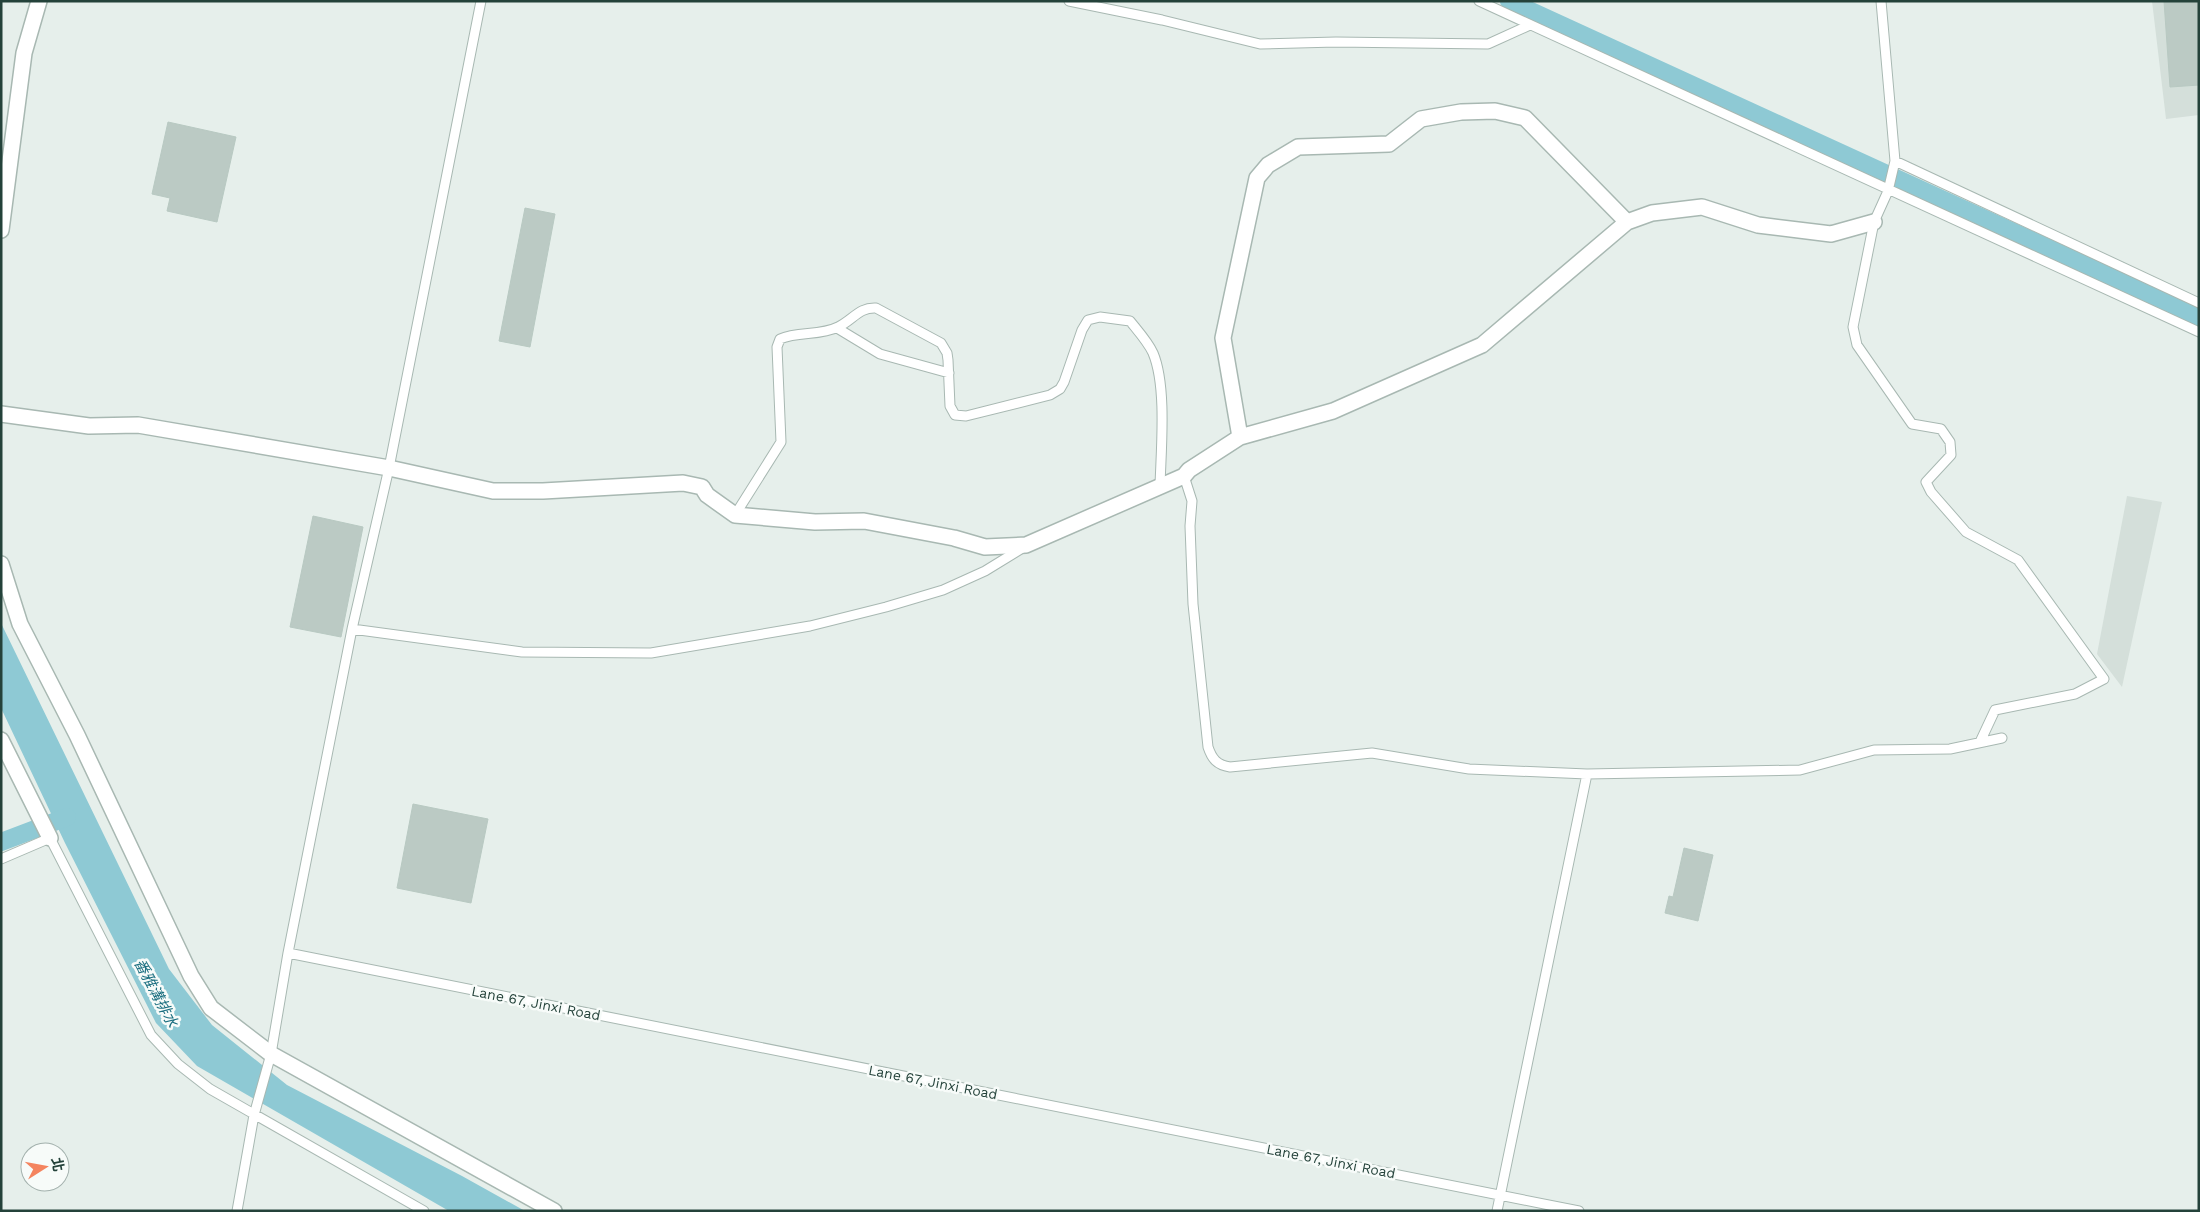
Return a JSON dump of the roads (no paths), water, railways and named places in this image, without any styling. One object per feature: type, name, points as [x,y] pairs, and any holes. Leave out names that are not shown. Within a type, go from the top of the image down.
[{"type":"street","points":[[1,230],[24,53],[39,1]]},
{"type":"street","points":[[1240,437],[1223,338],[1257,178],[1268,165],[1298,147],[1389,144],[1421,120],[1460,112],[1495,111],[1512,114],[1525,118],[1627,222]]},
{"type":"street","points":[[1,414],[89,426],[138,425],[389,468],[492,491],[543,491],[683,483],[702,487],[707,495],[734,515],[816,522],[864,521],[954,538],[985,548],[1026,545],[1184,476],[1189,470],[1240,437],[1333,411],[1482,345],[1627,222],[1652,213],[1702,206],[1758,225],[1831,234],[1874,222]]},
{"type":"street","points":[[1,564],[20,624],[77,735],[191,976],[211,1008],[271,1054],[554,1211]]},
{"type":"street","points":[[1,740],[50,838]]},
{"type":"lane","points":[[237,1211],[254,1115],[271,1054],[288,954],[352,629],[389,468],[481,1]]},
{"type":"lane","points":[[1069,1],[1162,20],[1260,44],[1336,42],[1488,44],[1530,25]]},
{"type":"lane","points":[[1479,1],[1888,191],[2199,332]]},
{"type":"lane","points":[[1881,1],[1895,161],[1888,191],[1874,222],[1853,328],[1858,345],[1912,424],[1941,429],[1950,442],[1951,455],[1926,482],[1932,492],[1966,532],[2018,560],[2104,679],[2075,694],[1995,710],[1980,742]]},
{"type":"lane","points":[[1895,161],[2199,304]]},
{"type":"lane","points":[[734,515],[781,442],[777,347],[780,339],[788,335],[837,328],[865,308],[876,308],[941,343],[947,353],[950,406],[955,415],[966,416],[1050,395],[1060,389],[1064,382],[1082,330],[1088,320],[1100,317],[1130,321],[1153,353],[1160,384],[1162,420],[1160,486]]},
{"type":"lane","points":[[837,328],[880,354],[949,373]]},
{"type":"lane","points":[[1184,476],[1192,501],[1190,526],[1193,604],[1208,747],[1212,758],[1222,766],[1230,767],[1372,753],[1469,769],[1587,774],[1800,770],[1874,750],[1950,749],[2002,738]]},
{"type":"lane","points":[[352,629],[522,652],[651,653],[810,626],[886,607],[943,590],[986,571],[1026,545]]},
{"type":"lane","points":[[1497,1211],[1587,774]]},
{"type":"lane","points":[[1,859],[50,838],[151,1035],[178,1064],[210,1089],[424,1211]]},
{"type":"lane","name":"Lane 67, Jinxi Road","points":[[288,954],[1579,1211]]},
{"type":"water","name":"番雅溝排水","points":[[1,623],[169,969],[212,1025],[287,1085],[525,1211],[449,1211],[197,1066],[156,1023],[65,843],[1,708]]},
{"type":"waterway","points":[[1509,1],[2199,317]]},
{"type":"waterway","points":[[1,842],[67,817]]}]
